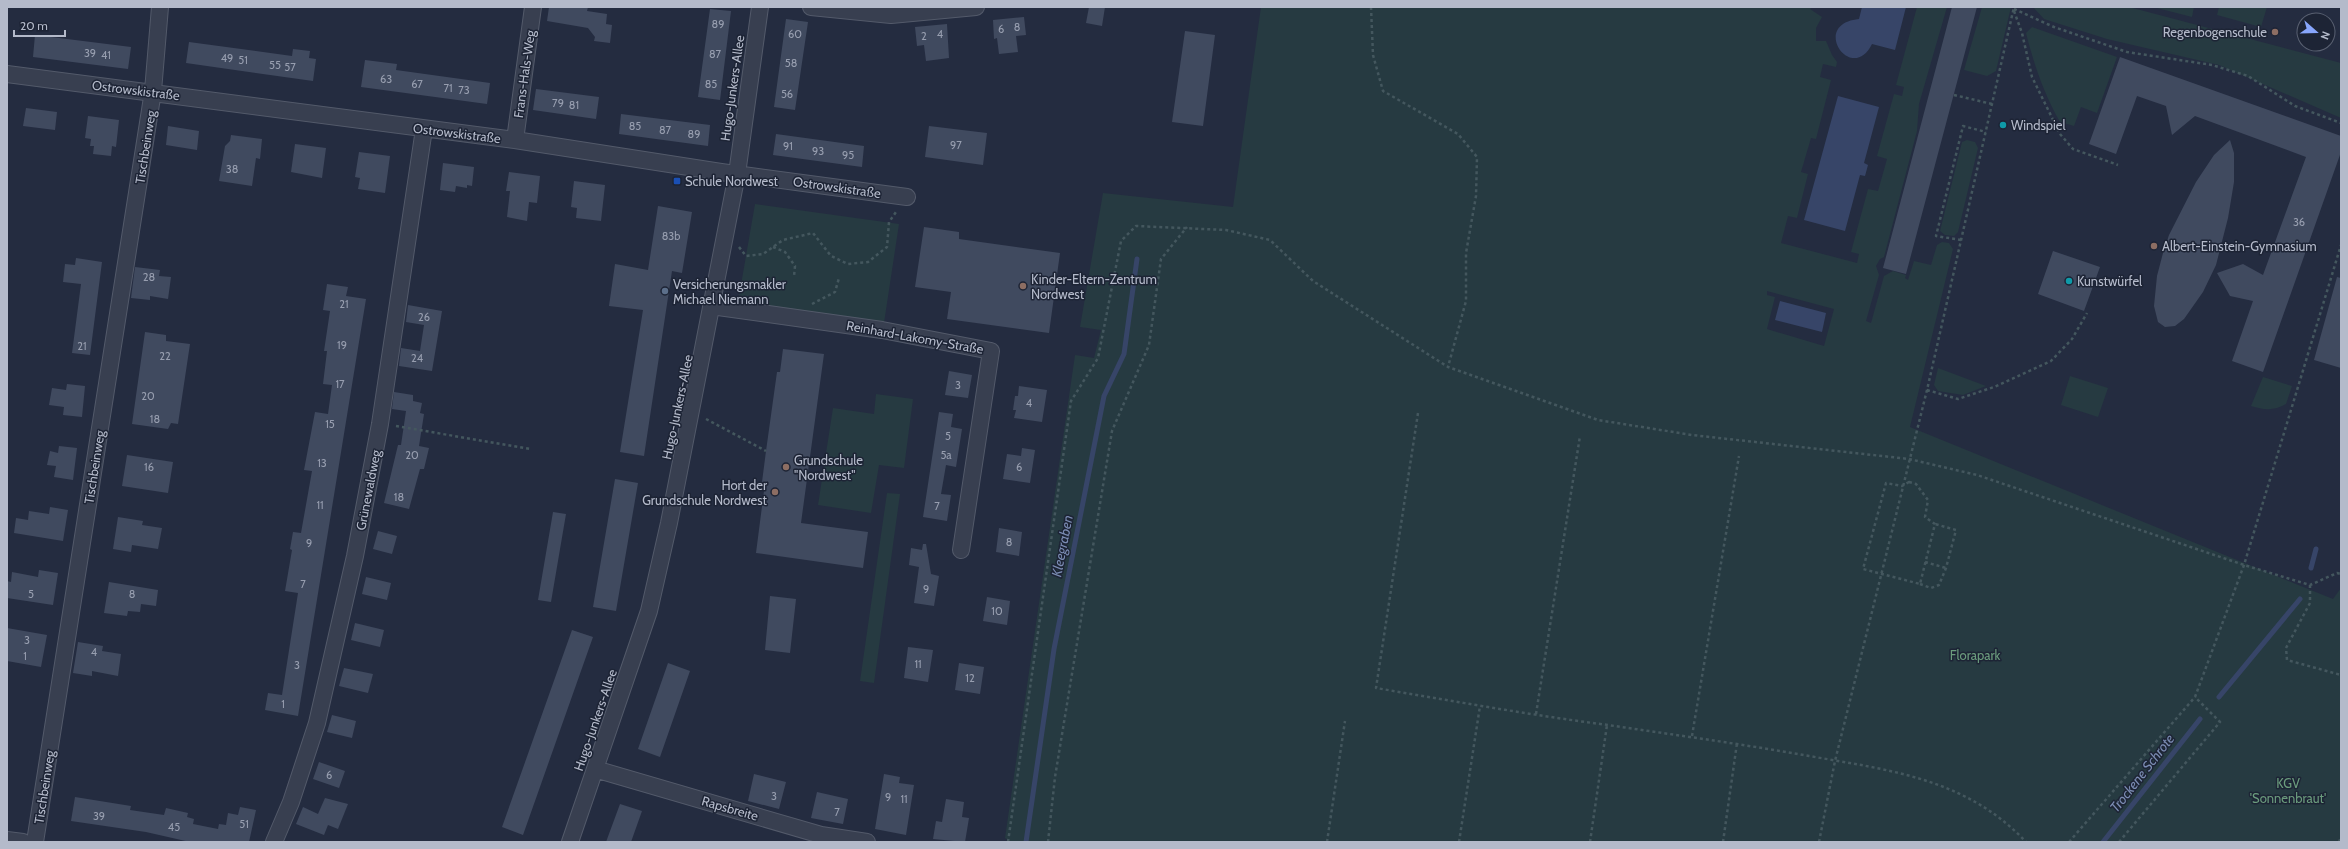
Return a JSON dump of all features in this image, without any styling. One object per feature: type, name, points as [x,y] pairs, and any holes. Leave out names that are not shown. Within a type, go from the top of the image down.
[{"type":"street","name":"Tischbeinweg","points":[[35,842],[153,91],[160,7]]},
{"type":"street","name":"Frans-Hals-Weg","points":[[515,140],[533,7]]},
{"type":"street","name":"Hugo-Junkers-Allee","points":[[570,842],[648,612],[669,523],[710,306],[737,174],[760,7]]},
{"type":"street","points":[[811,7],[891,15],[976,7]]},
{"type":"street","name":"Ostrowskistraße","points":[[7,74],[153,91],[424,129],[515,140],[737,174],[906,197]]},
{"type":"street","name":"Grünewaldweg","points":[[274,842],[291,802],[317,723],[355,556],[380,424],[424,129]]},
{"type":"street","name":"Reinhard-Lakomy-Straße","points":[[710,306],[882,330],[991,351],[961,550]]},
{"type":"street","name":"Rapsbreite","points":[[596,769],[819,838],[866,842]]},
{"type":"street","points":[[7,840],[23,842]]},
{"type":"path","points":[[1371,7],[1372,55],[1383,91],[1458,134],[1477,158],[1476,196],[1466,253],[1466,301],[1448,366]]},
{"type":"path","points":[[1819,842],[1835,760],[1880,573],[1927,390],[2014,8]]},
{"type":"path","points":[[2014,8],[2054,27],[2127,52],[2212,65],[2248,76],[2295,106],[2341,123]]},
{"type":"path","points":[[2014,8],[2022,33],[2032,77],[2060,134],[2072,149],[2118,165]]},
{"type":"path","points":[[1954,95],[1992,104]]},
{"type":"path","points":[[1961,240],[1936,236],[1963,126],[1986,132]]},
{"type":"path","points":[[737,245],[746,256],[763,254],[772,246],[784,240],[813,233],[831,256],[848,264],[868,262],[887,247],[888,222],[906,197]]},
{"type":"path","points":[[1008,842],[1071,401],[1098,358],[1121,242],[1136,226],[1187,227],[1226,230],[1270,240],[1313,280],[1448,366],[1598,420],[1692,435],[1909,459],[1977,475],[2244,565],[2310,585],[2337,573],[2341,574]]},
{"type":"path","points":[[1048,842],[1055,777],[1112,431],[1149,345],[1160,259],[1187,227]]},
{"type":"path","points":[[2068,842],[2144,758],[2195,697],[2244,565],[2341,244]]},
{"type":"path","points":[[772,246],[785,252],[795,266],[794,276]]},
{"type":"path","points":[[798,318],[799,310],[835,292],[838,278]]},
{"type":"path","points":[[1927,390],[1958,399],[1994,387],[2051,361],[2072,339],[2087,313]]},
{"type":"path","points":[[1418,413],[1376,688],[1480,706],[1737,743],[1835,760],[1903,774],[1954,791],[1991,811],[2026,842]]},
{"type":"path","points":[[703,418],[766,451]]},
{"type":"path","points":[[380,424],[530,448]]},
{"type":"path","points":[[1536,714],[1580,436]]},
{"type":"path","points":[[1692,736],[1738,456]]},
{"type":"path","points":[[1909,482],[1916,484],[1928,500],[1925,517],[1935,524],[1956,530],[1946,568],[1939,585],[1931,588],[1863,568],[1886,483],[1902,486],[1909,482]]},
{"type":"path","points":[[1920,584],[1935,524]]},
{"type":"path","points":[[1925,562],[1946,568]]},
{"type":"path","points":[[2310,585],[2310,603],[2286,648],[2287,660],[2341,675]]},
{"type":"path","points":[[2119,842],[2220,722],[2195,697]]},
{"type":"path","points":[[1459,842],[1480,706]]},
{"type":"path","points":[[1327,842],[1345,721]]},
{"type":"path","points":[[1590,842],[1607,725]]},
{"type":"path","points":[[1723,842],[1737,743]]},
{"type":"path","points":[[2339,842],[2341,837]]},
{"type":"green space","points":[[1261,7],[1812,7],[1810,9],[1822,17],[1816,28],[1816,41],[1826,41],[1837,62],[1836,67],[1823,64],[1820,77],[1831,80],[1816,139],[1811,138],[1801,172],[1808,174],[1797,218],[1788,216],[1781,243],[1857,263],[1859,254],[1851,252],[1868,189],[1878,191],[1887,159],[1877,156],[1894,94],[1902,96],[1904,87],[1896,85],[1917,7],[1947,7],[1919,104],[1917,131],[1884,257],[1880,259],[1876,266],[1879,275],[1866,321],[1871,323],[1884,276],[1893,271],[1906,275],[1905,278],[1908,280],[1914,261],[1931,265],[1937,245],[1942,242],[1949,243],[1953,249],[1910,427],[2333,599],[2341,588],[2341,842],[1011,842],[1005,838],[1075,355],[1094,358],[1101,330],[1080,327],[1103,193],[1233,207]],"holes":[[[1767,291],[1834,309],[1824,346],[1767,329],[1775,297],[1767,295]]]},
{"type":"green space","points":[[1982,7],[2011,7],[1996,71],[1987,76],[1964,70]]},
{"type":"green space","points":[[2033,7],[2129,7],[2341,63],[2341,118],[2219,65],[2107,39],[2044,19]]},
{"type":"green space","points":[[2153,7],[2194,7],[2192,17]]},
{"type":"green space","points":[[2219,7],[2267,7],[2261,27],[2217,15]]},
{"type":"green space","points":[[2032,27],[2117,57],[2097,113],[2081,107],[2074,126],[2060,122],[2044,90],[2032,56],[2026,33]]},
{"type":"green space","points":[[1967,140],[1975,142],[1978,148],[1958,232],[1954,236],[1945,235],[1940,231],[1962,142]]},
{"type":"green space","points":[[755,204],[899,224],[884,323],[738,302]]},
{"type":"green space","points":[[1938,368],[1986,386],[1963,395],[1938,391],[1934,385]]},
{"type":"green space","points":[[2070,376],[2108,388],[2098,417],[2061,405]]},
{"type":"green space","points":[[2263,377],[2292,386],[2286,404],[2277,408],[2269,409],[2251,406]]},
{"type":"green space","points":[[876,394],[913,399],[904,468],[879,465],[871,513],[818,505],[833,408],[874,414]]},
{"type":"green space","points":[[887,493],[900,494],[874,683],[860,681]]},
{"type":"water","points":[[1862,7],[1906,7],[1895,50],[1872,44],[1864,55],[1854,58],[1846,55],[1839,49],[1836,40],[1837,31],[1844,23],[1859,19]]},
{"type":"water","points":[[1838,96],[1879,107],[1864,163],[1868,165],[1865,176],[1860,175],[1845,231],[1804,220]]},
{"type":"water","points":[[1780,301],[1826,313],[1822,332],[1775,320]]},
{"type":"building","points":[[549,7],[588,7],[587,11],[607,14],[606,24],[612,25],[610,43],[594,41],[595,37],[588,28],[547,21]]},
{"type":"building","points":[[1089,7],[1105,7],[1102,26],[1086,23]]},
{"type":"building","points":[[1952,7],[1977,7],[1906,274],[1883,268]]},
{"type":"building","points":[[710,9],[731,11],[720,100],[698,97]]},
{"type":"building","points":[[1024,17],[1026,35],[1016,36],[1018,52],[999,54],[997,38],[994,39],[993,20]]},
{"type":"building","points":[[786,19],[808,22],[795,110],[774,107]]},
{"type":"building","points":[[947,24],[949,58],[926,61],[924,45],[917,46],[915,27]]},
{"type":"building","points":[[1185,31],[1215,35],[1203,126],[1172,122]]},
{"type":"building","points":[[35,35],[131,47],[128,69],[33,57]]},
{"type":"building","points":[[189,42],[292,56],[293,49],[310,51],[309,58],[316,59],[313,81],[186,63]]},
{"type":"building","points":[[2120,57],[2341,136],[2341,152],[2263,372],[2232,361],[2253,301],[2230,296],[2217,273],[2243,264],[2263,275],[2306,157],[2195,116],[2172,135],[2166,106],[2137,96],[2116,154],[2089,144]]},
{"type":"building","points":[[365,60],[397,64],[396,70],[490,83],[487,104],[361,87]]},
{"type":"building","points":[[536,89],[599,97],[596,119],[533,110]]},
{"type":"building","points":[[26,108],[57,112],[55,130],[23,126]]},
{"type":"building","points":[[621,114],[710,125],[708,146],[619,134]]},
{"type":"building","points":[[88,116],[119,120],[116,147],[112,146],[111,156],[93,154],[94,146],[90,146],[91,139],[85,138]]},
{"type":"building","points":[[168,126],[199,131],[197,150],[166,145]]},
{"type":"building","points":[[929,126],[987,133],[983,165],[925,157]]},
{"type":"building","points":[[776,134],[864,146],[862,167],[773,155]]},
{"type":"building","points":[[231,135],[262,139],[260,159],[256,158],[252,186],[219,181],[225,146],[230,141]]},
{"type":"building","points":[[2230,140],[2234,153],[2234,182],[2228,218],[2216,265],[2203,292],[2184,319],[2175,326],[2165,327],[2158,322],[2154,306],[2157,276],[2169,235],[2196,182],[2214,155]]},
{"type":"building","points":[[295,144],[326,148],[322,178],[291,172]]},
{"type":"building","points":[[359,152],[390,156],[385,193],[358,189],[360,178],[355,177]]},
{"type":"building","points":[[443,163],[474,167],[472,186],[467,185],[467,188],[456,186],[455,192],[440,190]]},
{"type":"building","points":[[509,172],[540,176],[537,203],[529,202],[527,221],[507,217],[510,191],[506,191]]},
{"type":"building","points":[[574,181],[605,185],[601,221],[576,218],[577,208],[571,207]]},
{"type":"building","points":[[658,206],[692,212],[682,273],[672,271],[644,456],[620,452],[643,310],[609,306],[615,264],[648,270]]},
{"type":"building","name":"Kinder-Eltern-Zentrum Nordwest","points":[[924,227],[959,232],[959,239],[1060,253],[1049,333],[947,319],[951,292],[915,287]]},
{"type":"building","name":"Kunstwürfel","points":[[2053,251],[2100,267],[2084,311],[2038,294]]},
{"type":"building","points":[[76,258],[102,262],[90,355],[72,353],[81,284],[63,282],[65,264],[75,265]]},
{"type":"building","points":[[135,267],[160,270],[159,276],[171,277],[168,299],[150,296],[150,300],[131,298]]},
{"type":"building","points":[[2337,277],[2341,278],[2341,368],[2314,360]]},
{"type":"building","points":[[327,284],[348,287],[346,296],[366,299],[298,716],[265,710],[268,693],[282,695],[298,593],[285,591],[292,550],[290,549],[293,532],[301,533],[312,471],[304,470],[315,412],[328,414],[332,385],[323,384],[327,351],[324,351],[330,311],[323,310]]},
{"type":"building","points":[[408,305],[442,311],[432,371],[399,366],[401,348],[420,351],[424,325],[406,322]]},
{"type":"building","points":[[145,332],[166,335],[166,341],[190,344],[178,424],[171,423],[168,429],[132,424]]},
{"type":"building","name":"Grundschule \"Nordwest\"","points":[[783,349],[824,354],[801,523],[868,532],[863,568],[756,553],[765,483],[762,482],[766,451],[777,372],[780,372]]},
{"type":"building","points":[[949,371],[972,375],[968,398],[945,395]]},
{"type":"building","points":[[67,384],[85,386],[82,417],[63,415],[64,407],[49,405],[52,388],[66,390]]},
{"type":"building","points":[[1019,386],[1047,390],[1042,422],[1014,418],[1016,410],[1013,410],[1015,396],[1018,396]]},
{"type":"building","points":[[394,392],[413,395],[413,401],[422,403],[420,413],[424,414],[419,446],[429,448],[424,469],[420,469],[409,509],[384,503],[398,445],[401,445],[406,411],[392,409]]},
{"type":"building","points":[[939,412],[953,414],[951,427],[962,429],[956,467],[946,465],[941,494],[951,495],[947,521],[923,517]]},
{"type":"building","points":[[59,446],[77,448],[73,480],[54,477],[56,466],[47,465],[50,451],[58,453]]},
{"type":"building","points":[[1022,448],[1035,450],[1030,483],[1003,479],[1007,454],[1021,456]]},
{"type":"building","points":[[127,455],[173,462],[168,493],[122,486]]},
{"type":"building","points":[[615,479],[638,483],[616,611],[593,607]]},
{"type":"building","points":[[50,507],[68,510],[63,541],[14,533],[16,518],[28,520],[29,511],[49,514]]},
{"type":"building","points":[[553,512],[566,514],[551,602],[538,600]]},
{"type":"building","points":[[118,517],[143,521],[142,525],[162,528],[158,549],[132,545],[131,552],[113,549]]},
{"type":"building","points":[[999,528],[1022,532],[1019,556],[996,552]]},
{"type":"building","points":[[378,531],[397,536],[392,554],[373,549]]},
{"type":"building","points":[[923,544],[926,544],[931,574],[939,576],[934,606],[914,603],[919,567],[909,565],[911,548],[922,550]]},
{"type":"building","points":[[39,570],[58,573],[53,605],[7,598],[7,581],[11,582],[12,572],[38,577]]},
{"type":"building","points":[[366,577],[391,583],[387,600],[362,594]]},
{"type":"building","points":[[109,582],[158,590],[156,606],[141,604],[140,612],[128,611],[127,616],[104,613]]},
{"type":"building","points":[[770,596],[796,599],[790,653],[765,650]]},
{"type":"building","points":[[987,597],[1010,601],[1007,625],[983,621]]},
{"type":"building","points":[[355,623],[384,630],[380,647],[351,640]]},
{"type":"building","points":[[7,628],[47,635],[41,667],[7,661]]},
{"type":"building","points":[[572,630],[593,637],[523,835],[502,827]]},
{"type":"building","points":[[78,642],[103,646],[102,651],[121,654],[118,676],[92,671],[92,676],[73,673]]},
{"type":"building","points":[[908,647],[933,650],[928,682],[904,678]]},
{"type":"building","points":[[668,663],[690,671],[660,757],[638,749]]},
{"type":"building","points":[[959,663],[984,667],[980,694],[955,690]]},
{"type":"building","points":[[344,668],[373,674],[368,693],[339,686]]},
{"type":"building","points":[[332,715],[356,721],[352,738],[327,732]]},
{"type":"building","points":[[319,762],[345,771],[339,788],[313,779]]},
{"type":"building","points":[[754,774],[786,782],[779,809],[748,801]]},
{"type":"building","points":[[884,774],[900,777],[899,783],[914,785],[906,835],[875,829]]},
{"type":"building","points":[[817,792],[848,799],[843,824],[811,818]]},
{"type":"building","points":[[75,797],[131,806],[130,810],[164,815],[166,808],[188,813],[187,817],[194,819],[193,824],[218,829],[219,824],[226,825],[228,813],[238,815],[240,807],[256,810],[249,842],[190,842],[146,832],[71,821]]},
{"type":"building","points":[[325,798],[348,804],[338,829],[328,825],[324,835],[296,824],[303,807],[318,814]]},
{"type":"building","points":[[946,799],[964,802],[962,817],[969,818],[965,842],[933,839],[936,821],[942,822]]},
{"type":"building","points":[[620,804],[642,811],[631,842],[606,842]]},
{"type":"waterway","name":"Kleegraben","points":[[1026,842],[1054,649],[1104,396],[1124,354],[1137,259]]},
{"type":"waterway","name":"Trockene Schrote","points":[[2311,568],[2316,549]]},
{"type":"waterway","name":"Trockene Schrote","points":[[2219,697],[2300,599]]},
{"type":"waterway","name":"Trockene Schrote","points":[[2103,842],[2200,719]]},
{"type":"place","name":"Regenbogenschule","points":[[2275,32]]},
{"type":"place","name":"Windspiel","points":[[2003,125]]},
{"type":"place","name":"Schule Nordwest","points":[[677,181]]},
{"type":"place","name":"Albert-Einstein-Gymnasium","points":[[2154,246]]},
{"type":"place","name":"Kunstwürfel","points":[[2069,281]]},
{"type":"place","name":"Kinder-Eltern-Zentrum Nordwest","points":[[1023,286]]},
{"type":"place","name":"Versicherungsmakler Michael Niemann","points":[[665,291]]},
{"type":"place","name":"Grundschule \"Nordwest\"","points":[[786,467]]},
{"type":"place","name":"Hort der Grundschule Nordwest","points":[[775,492]]},
{"type":"park label","name":"Florapark","points":[[1975,655]]},
{"type":"park label","name":"KGV 'Sonnenbraut'","points":[[2288,790]]}]
